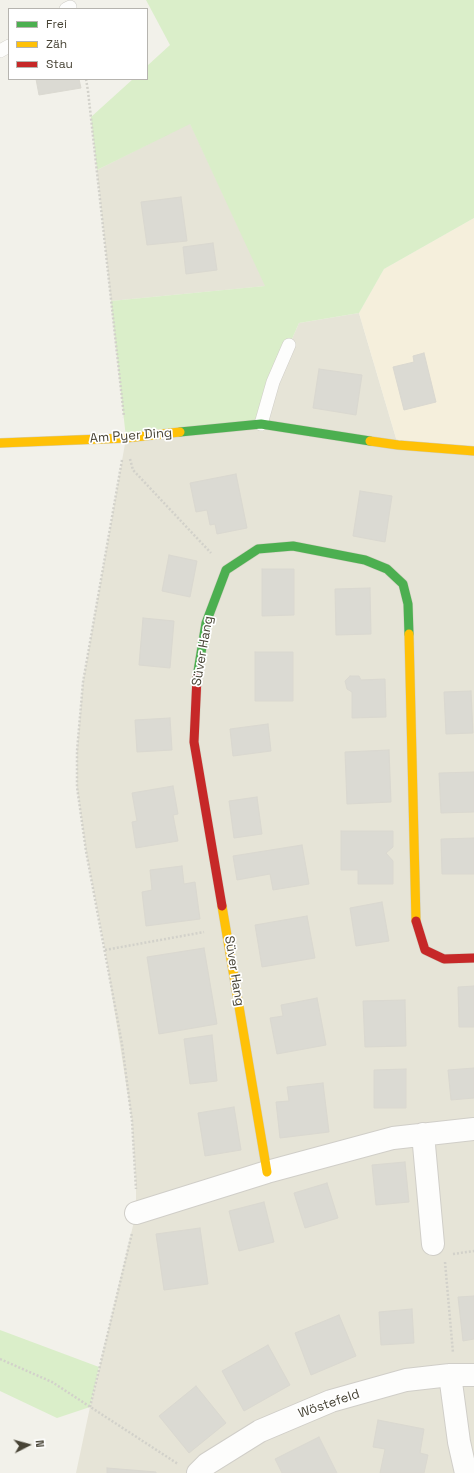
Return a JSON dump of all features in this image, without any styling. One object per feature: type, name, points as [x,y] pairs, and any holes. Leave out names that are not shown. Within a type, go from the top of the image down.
[{"type":"street","name":"Am Pyer Ding","points":[[0,443],[126,438],[261,424],[398,445],[474,451]]},
{"type":"street","points":[[226,570],[258,548],[293,546],[365,560],[387,569],[403,584],[408,604],[416,924],[425,950],[444,959],[474,958]]},
{"type":"street","name":"Süver Hang","points":[[226,570],[206,623],[196,682],[194,742],[267,1172]]},
{"type":"street","points":[[136,1213],[267,1172],[394,1138],[474,1129]]},
{"type":"street","points":[[423,1134],[439,1250]]},
{"type":"street","points":[[450,1375],[459,1442],[466,1473]]},
{"type":"street","name":"Wöstefeld","points":[[189,1469],[208,1464],[260,1431],[331,1401],[406,1380],[450,1375],[474,1375]]},
{"type":"lane","points":[[261,424],[273,382],[289,346]]},
{"type":"path","points":[[86,80],[126,438],[133,470],[226,570]]},
{"type":"path","points":[[90,1407],[136,1213],[136,1183],[132,1121],[122,1044],[86,851],[77,787],[77,751],[83,682],[126,438]]},
{"type":"path","points":[[105,950],[226,928]]},
{"type":"path","points":[[450,1375],[453,1357],[439,1250],[474,1251]]},
{"type":"path","points":[[0,1359],[52,1382],[189,1469]]},
{"type":"shaded area","points":[[190,123],[266,286],[111,301],[97,170]]},
{"type":"shaded area","points":[[474,218],[474,451],[398,445],[359,313],[384,269]]},
{"type":"shaded area","points":[[359,313],[398,445],[474,451],[474,1473],[76,1473],[136,1213],[136,1183],[132,1121],[105,950],[86,851],[77,787],[77,751],[83,682],[126,438],[273,382],[299,323]]},
{"type":"green space","points":[[146,0],[474,0],[474,218],[384,269],[359,313],[299,323],[273,382],[261,424],[126,438],[111,301],[265,286],[190,124],[97,170],[91,117],[132,80],[148,80],[148,65],[170,45]]},
{"type":"green space","points":[[0,1330],[99,1367],[90,1407],[57,1418],[0,1391]]},
{"type":"building","points":[[36,80],[79,80],[81,88],[39,95]]},
{"type":"building","points":[[181,197],[187,241],[147,245],[141,202]]},
{"type":"building","points":[[213,243],[217,270],[186,274],[183,247]]},
{"type":"building","points":[[424,353],[436,402],[404,410],[393,367],[414,362],[413,356]]},
{"type":"building","points":[[319,369],[362,375],[356,415],[313,408]]},
{"type":"building","points":[[236,474],[247,528],[217,534],[215,524],[210,525],[207,510],[196,512],[190,483]]},
{"type":"building","points":[[360,491],[392,496],[385,542],[353,536]]},
{"type":"building","points":[[169,555],[197,561],[190,597],[162,591]]},
{"type":"building","points":[[262,569],[294,569],[294,615],[262,616]]},
{"type":"building","points":[[370,588],[371,634],[336,635],[335,589]]},
{"type":"building","points":[[143,618],[174,621],[170,668],[139,665]]},
{"type":"building","points":[[255,652],[293,652],[293,701],[255,701]]},
{"type":"building","points":[[350,676],[359,676],[361,680],[385,679],[386,717],[352,718],[352,692],[347,689],[345,681]]},
{"type":"building","points":[[471,691],[473,733],[446,734],[444,692]]},
{"type":"building","points":[[170,718],[172,750],[137,752],[135,720]]},
{"type":"building","points":[[268,724],[271,751],[233,756],[230,729]]},
{"type":"building","points":[[389,750],[391,802],[347,804],[345,752]]},
{"type":"building","points":[[474,772],[474,812],[441,813],[439,773]]},
{"type":"building","points":[[173,786],[178,814],[173,815],[178,841],[136,848],[132,822],[137,821],[132,793]]},
{"type":"building","points":[[257,797],[262,834],[234,838],[229,801]]},
{"type":"building","points":[[341,831],[393,831],[393,847],[386,853],[393,861],[393,884],[358,884],[358,870],[341,870]]},
{"type":"building","points":[[474,838],[474,874],[442,874],[441,839]]},
{"type":"building","points":[[302,845],[309,884],[273,890],[270,874],[237,880],[233,856]]},
{"type":"building","points":[[182,866],[184,884],[195,882],[200,919],[146,926],[142,892],[152,890],[150,870]]},
{"type":"building","points":[[382,902],[389,941],[356,946],[350,908]]},
{"type":"building","points":[[307,916],[315,958],[262,967],[255,925]]},
{"type":"building","points":[[204,948],[217,1024],[159,1034],[147,957]]},
{"type":"building","points":[[474,986],[474,1027],[459,1027],[458,987]]},
{"type":"building","points":[[317,998],[326,1045],[277,1054],[270,1018],[283,1016],[281,1005]]},
{"type":"building","points":[[405,1000],[406,1046],[365,1047],[363,1001]]},
{"type":"building","points":[[212,1035],[217,1081],[190,1084],[184,1039]]},
{"type":"building","points":[[474,1068],[474,1098],[451,1100],[448,1070]]},
{"type":"building","points":[[406,1069],[406,1108],[374,1108],[374,1070]]},
{"type":"building","points":[[323,1083],[329,1132],[280,1138],[276,1102],[289,1101],[287,1087]]},
{"type":"building","points":[[234,1107],[241,1150],[205,1156],[198,1113]]},
{"type":"building","points":[[405,1162],[409,1202],[376,1205],[372,1165]]},
{"type":"building","points":[[327,1183],[338,1218],[305,1228],[294,1193]]},
{"type":"building","points":[[264,1202],[274,1242],[239,1251],[229,1211]]},
{"type":"building","points":[[200,1228],[208,1284],[164,1290],[156,1234]]},
{"type":"building","points":[[474,1296],[474,1339],[463,1341],[458,1297]]},
{"type":"building","points":[[412,1309],[414,1343],[381,1345],[379,1312]]},
{"type":"building","points":[[339,1315],[356,1356],[311,1375],[295,1333]]},
{"type":"building","points":[[268,1345],[290,1385],[244,1411],[222,1371]]},
{"type":"building","points":[[196,1386],[226,1423],[189,1453],[159,1416]]},
{"type":"building","points":[[378,1420],[424,1429],[420,1453],[428,1455],[424,1473],[380,1473],[385,1449],[373,1447]]},
{"type":"building","points":[[319,1437],[337,1473],[282,1473],[275,1459]]},
{"type":"building","points":[[107,1468],[156,1472],[156,1473],[107,1473]]},
{"type":"traffic: fast","points":[[180,432],[261,424],[370,441]]},
{"type":"traffic: fast","points":[[197,677],[206,623],[226,570],[258,549],[293,546],[365,560],[387,569],[403,584],[408,604],[409,634]]},
{"type":"traffic: slow","points":[[0,443],[126,438],[180,432]]},
{"type":"traffic: slow","points":[[370,441],[398,445],[474,451]]},
{"type":"traffic: slow","points":[[409,634],[416,921]]},
{"type":"traffic: slow","points":[[222,906],[267,1172]]},
{"type":"traffic: jam","points":[[197,677],[194,742],[222,906]]},
{"type":"traffic: jam","points":[[416,921],[425,950],[444,959],[474,958]]}]
